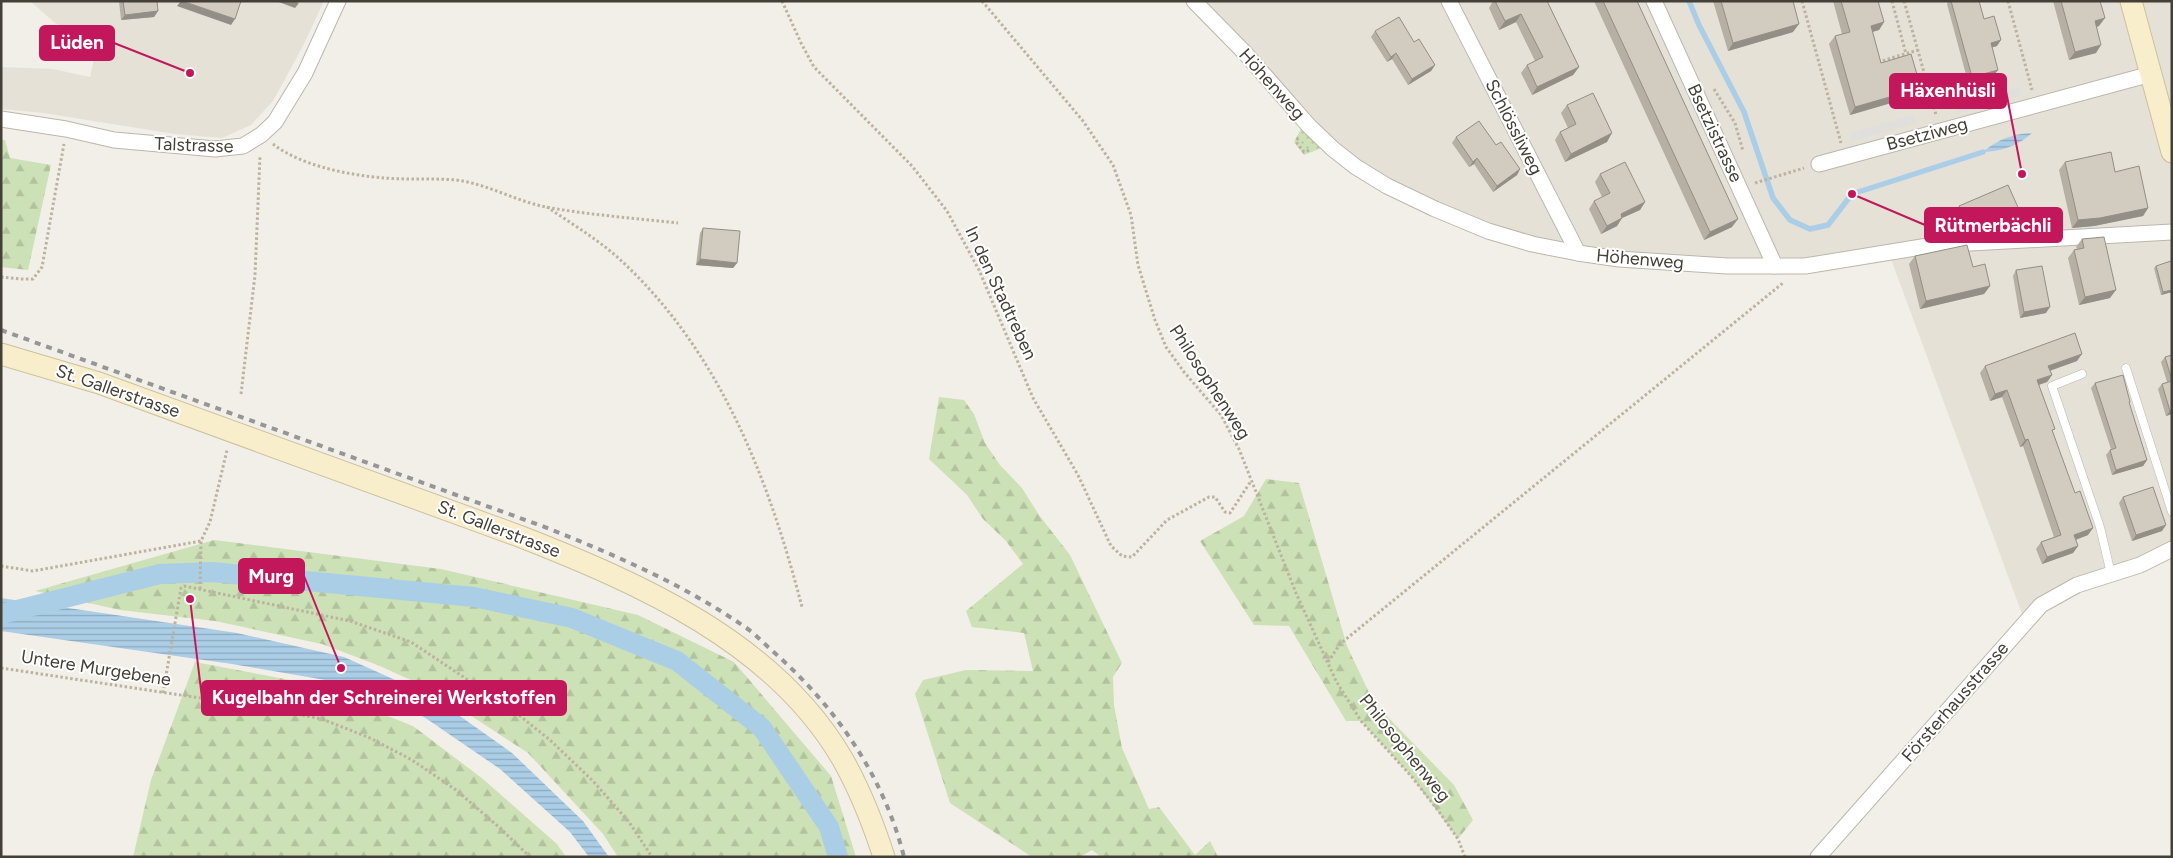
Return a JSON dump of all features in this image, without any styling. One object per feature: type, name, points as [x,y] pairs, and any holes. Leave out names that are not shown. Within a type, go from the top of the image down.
[{"type":"main road","points":[[2131,1],[2172,152]]},
{"type":"main road","name":"St. Gallerstrasse","points":[[1,354],[98,383],[232,431],[571,556],[652,593],[701,621],[767,670],[815,720],[842,758],[856,785],[871,818],[884,857]]},
{"type":"street","name":"Talstrasse","points":[[1,119],[66,128],[114,140],[215,149],[243,146],[261,135],[275,122],[305,73],[338,1]]},
{"type":"street","name":"Höhenweg","points":[[1194,1],[1245,53],[1309,126],[1333,149],[1356,167],[1386,186],[1427,206],[1488,231],[1532,244],[1619,259],[1727,266],[1805,266],[1934,245],[2172,232]]},
{"type":"street","name":"Schlössliweg","points":[[1449,1],[1578,253]]},
{"type":"street","name":"Bsetzistrasse","points":[[1654,1],[1775,266]]},
{"type":"street","name":"Bsetziweg","points":[[1819,164],[1845,155],[2150,74]]},
{"type":"street","name":"Försterhausstrasse","points":[[1818,857],[2041,605],[2077,585],[2140,565],[2172,549]]},
{"type":"lane","points":[[2126,368],[2172,512]]},
{"type":"lane","points":[[2082,374],[2052,386],[2100,528],[2111,574]]},
{"type":"path","name":"In den Stadtreben","points":[[782,1],[800,43],[814,67],[912,166],[947,211],[979,270],[1033,398],[1078,475],[1111,546],[1122,556],[1132,557],[1167,520],[1209,497],[1215,497],[1225,512],[1230,513],[1252,481]]},
{"type":"path","name":"Philosophenweg","points":[[982,1],[1083,121],[1113,165],[1131,215],[1138,265],[1154,320],[1166,347],[1221,415],[1239,449],[1296,593],[1336,681],[1361,721],[1412,777],[1440,813],[1458,839],[1465,857]]},
{"type":"path","points":[[1802,1],[1845,155]]},
{"type":"path","points":[[1892,1],[1906,54]]},
{"type":"path","points":[[1904,1],[1940,130]]},
{"type":"path","points":[[2008,1],[2036,105]]},
{"type":"path","points":[[1873,64],[1918,50]]},
{"type":"path","points":[[1,277],[33,278],[42,267],[66,128]]},
{"type":"path","points":[[261,135],[281,150],[324,168],[384,178],[456,180],[483,185],[516,199],[547,207],[678,224]]},
{"type":"path","points":[[240,394],[254,275],[261,135]]},
{"type":"path","points":[[1759,182],[1819,164]]},
{"type":"path","points":[[547,207],[614,254],[650,289],[679,324],[717,381],[742,430],[763,478],[787,548],[802,607]]},
{"type":"path","points":[[1328,662],[1340,644],[1805,266]]},
{"type":"path","points":[[200,589],[201,541],[210,522],[232,431]]},
{"type":"path","points":[[1,566],[33,570],[201,541]]},
{"type":"path","points":[[163,693],[181,588],[184,586],[350,621],[411,642],[510,708],[550,740],[593,781],[629,822],[652,857]]},
{"type":"path","name":"Untere Murgebene","points":[[1,668],[267,708],[322,719],[370,738],[412,760],[456,790],[530,857]]},
{"type":"shaded area","points":[[30,1],[324,1],[303,46],[273,101],[251,125],[222,138],[175,134],[43,113],[1,109],[1,67],[53,69],[90,77],[98,41],[55,23]]},
{"type":"shaded area","points":[[1194,1],[2172,1],[2172,549],[2077,585],[2025,622],[1888,251],[1775,266],[1532,244],[1356,167]]},
{"type":"shaded area","points":[[2019,87],[2021,95],[1957,114],[1954,105]]},
{"type":"shaded area","points":[[1914,115],[1916,123],[1852,142],[1849,133]]},
{"type":"green space","points":[[1303,125],[1324,147],[1304,155],[1294,142]]},
{"type":"green space","points":[[1,140],[5,140],[10,158],[51,165],[28,270],[1,267]]},
{"type":"green space","points":[[939,397],[964,400],[974,414],[985,443],[1000,465],[1022,488],[1039,515],[1070,555],[1122,663],[1113,677],[1114,705],[1122,748],[1149,809],[1159,807],[1195,855],[1210,841],[1218,857],[1101,857],[1092,850],[1080,857],[1032,857],[950,803],[915,694],[923,680],[966,670],[1033,671],[1024,633],[972,627],[966,611],[1023,564],[1006,541],[983,519],[967,495],[929,459]]},
{"type":"green space","points":[[1266,479],[1299,483],[1347,646],[1374,703],[1454,785],[1473,820],[1458,839],[1412,777],[1361,721],[1346,721],[1289,626],[1254,625],[1200,541],[1244,516]]},
{"type":"green space","points":[[214,540],[441,569],[638,615],[734,662],[831,776],[856,857],[618,857],[603,834],[528,753],[430,689],[380,666],[322,644],[215,621],[120,610],[35,591]]},
{"type":"green space","points":[[195,662],[301,682],[413,726],[483,779],[557,844],[566,857],[133,857],[151,780]]},
{"type":"water","points":[[2032,133],[2009,147],[1983,152],[2006,138]]},
{"type":"water","points":[[1,598],[237,633],[344,657],[433,697],[512,753],[583,821],[609,857],[589,857],[570,832],[500,769],[424,717],[337,682],[232,664],[1,631]]},
{"type":"building","points":[[123,1],[157,1],[158,11],[125,15]]},
{"type":"building","points":[[182,1],[241,1],[235,19]]},
{"type":"building","points":[[1495,1],[1547,1],[1579,67],[1537,87],[1527,65],[1543,57],[1521,14],[1505,21]]},
{"type":"building","points":[[1603,1],[1637,1],[1738,219],[1710,232]]},
{"type":"building","points":[[1721,1],[1793,1],[1799,24],[1733,43]]},
{"type":"building","points":[[1841,1],[1878,1],[1884,22],[1871,26],[1881,63],[1911,54],[1921,88],[1855,107],[1835,36],[1850,32]]},
{"type":"building","points":[[1951,1],[1979,1],[1984,19],[1994,16],[2001,40],[1991,43],[1998,70],[1972,77]]},
{"type":"building","points":[[2061,1],[2100,1],[2105,18],[2095,21],[2101,45],[2075,52]]},
{"type":"building","points":[[1399,17],[1414,42],[1419,39],[1435,65],[1412,79],[1396,53],[1391,57],[1375,31]]},
{"type":"building","points":[[1593,93],[1612,133],[1571,154],[1560,132],[1576,124],[1567,105]]},
{"type":"building","points":[[1479,121],[1496,145],[1501,142],[1520,169],[1497,186],[1477,158],[1473,162],[1456,137]]},
{"type":"building","points":[[2111,152],[2115,172],[2139,166],[2148,208],[2100,218],[2078,220],[2065,162]]},
{"type":"building","points":[[1625,162],[1645,202],[1621,214],[1622,218],[1607,226],[1594,201],[1610,193],[1600,174]]},
{"type":"building","points":[[2008,185],[2021,214],[1991,227],[1987,222],[1969,228],[1959,206]]},
{"type":"building","points":[[703,228],[740,231],[737,263],[700,259]]},
{"type":"building","points":[[2104,237],[2116,290],[2085,297],[2074,250],[2084,248],[2082,239]]},
{"type":"building","points":[[1967,245],[1973,267],[1985,264],[1990,286],[1926,301],[1915,256]]},
{"type":"building","points":[[2171,261],[2172,290],[2163,292],[2156,266]]},
{"type":"building","points":[[2042,266],[2050,307],[2024,312],[2016,270]]},
{"type":"building","points":[[2075,333],[2082,354],[2048,366],[2052,375],[2037,380],[2055,429],[2052,430],[2075,493],[2080,491],[2093,528],[2074,535],[2078,546],[2047,557],[2041,542],[2061,535],[2028,439],[2025,440],[2007,390],[1995,394],[1985,366]]},
{"type":"building","points":[[2172,355],[2172,380],[2165,357]]},
{"type":"building","points":[[2123,375],[2129,402],[2147,460],[2116,470],[2110,450],[2116,448],[2095,383]]},
{"type":"building","points":[[2172,381],[2172,410],[2170,411],[2162,384]]},
{"type":"building","points":[[2153,487],[2166,525],[2136,535],[2123,497]]},
{"type":"waterway","points":[[1689,1],[1699,25],[1744,112],[1773,198],[1790,220],[1810,229],[1828,225],[1852,194],[1983,152]]},
{"type":"waterway","points":[[1,614],[160,574],[212,572],[474,597],[572,618],[677,661],[762,728],[829,827],[838,857]]},
{"type":"railway","points":[[1,330],[542,526],[647,571],[721,611],[754,633],[799,676],[819,698],[856,746],[884,799],[904,857]]},
{"type":"place","name":"Lüden","points":[[190,73]]},
{"type":"place","name":"Häxenhüsli","points":[[2022,174]]},
{"type":"place","name":"Rütmerbächli","points":[[1852,194]]},
{"type":"place","name":"Kugelbahn der Schreinerei Werkstoffen","points":[[190,599]]},
{"type":"place","name":"Murg","points":[[341,668]]}]
